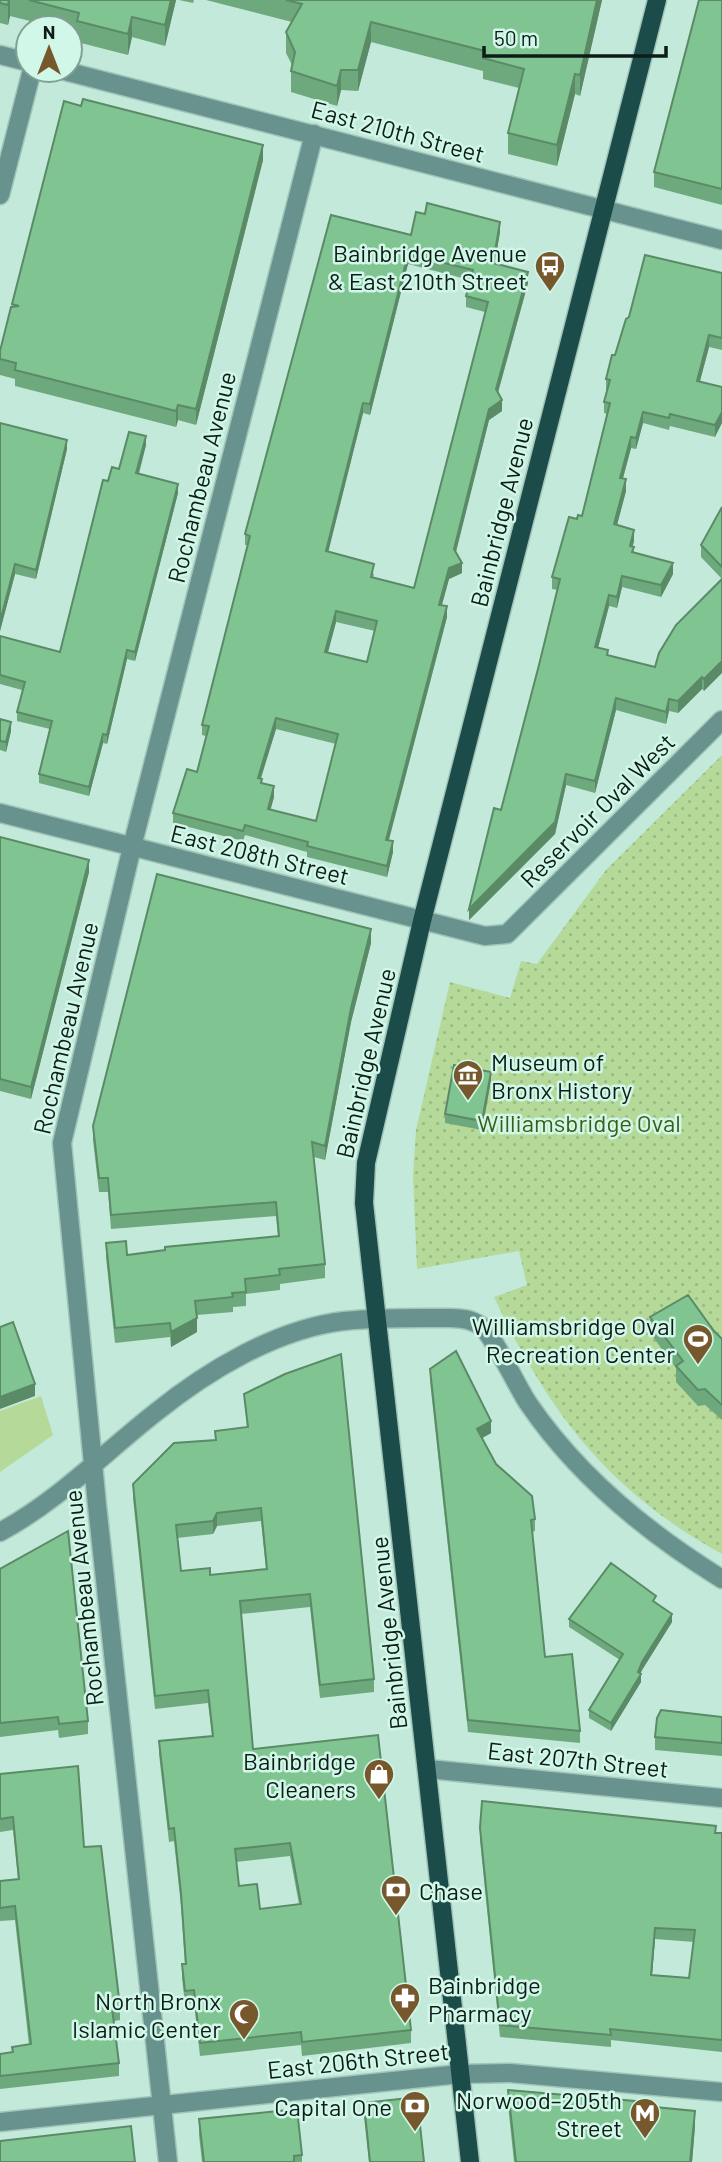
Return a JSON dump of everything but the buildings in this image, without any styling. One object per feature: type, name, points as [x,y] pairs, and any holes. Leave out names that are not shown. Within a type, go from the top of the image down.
[{"type":"main road","name":"Bainbridge Avenue","points":[[470,2162],[379,1319],[364,1203],[366,1163],[422,921],[657,0]]},
{"type":"street","name":"East 210th Street","points":[[84,76],[603,212],[722,240]]},
{"type":"street","points":[[0,195],[28,84]]},
{"type":"street","name":"Rochambeau Avenue","points":[[168,2162],[93,1466],[62,1143],[132,846],[314,134]]},
{"type":"street","name":"Reservoir Oval West","points":[[508,934],[722,720]]},
{"type":"street","name":"East 208th Street","points":[[0,813],[422,921],[485,936],[508,934]]},
{"type":"street","points":[[0,1532],[42,1506],[184,1390],[245,1355],[323,1325],[379,1319],[467,1319],[483,1327],[529,1405],[585,1471],[670,1547],[722,1579]]},
{"type":"street","name":"East 207th Street","points":[[428,1769],[722,1798]]},
{"type":"street","name":"East 206th Street","points":[[0,2122],[460,2074],[510,2073],[722,2092]]},
{"type":"green space","name":"Williamsbridge Oval","points":[[722,755],[722,1554],[646,1504],[614,1476],[560,1413],[515,1339],[494,1297],[527,1285],[519,1251],[417,1269],[413,1176],[416,1130],[450,982],[510,998],[521,961],[537,964],[606,870]]},
{"type":"green space","points":[[41,1396],[53,1435],[0,1472],[0,1411]]},
{"type":"place","name":"Bainbridge Avenue & East 210th Street","points":[[550,293]]},
{"type":"place","name":"Museum of Bronx History","points":[[468,1102]]},
{"type":"place","name":"Williamsbridge Oval Recreation Center","points":[[698,1366]]},
{"type":"place","name":"Bainbridge Cleaners","points":[[379,1801]]},
{"type":"place","name":"Chase","points":[[396,1917]]},
{"type":"place","name":"Bainbridge Pharmacy","points":[[405,2025]]},
{"type":"place","name":"North Bronx Islamic Center","points":[[244,2041]]},
{"type":"place","name":"Capital One","points":[[415,2133]]},
{"type":"place","name":"Norwood–205th Street","points":[[645,2140]]}]
